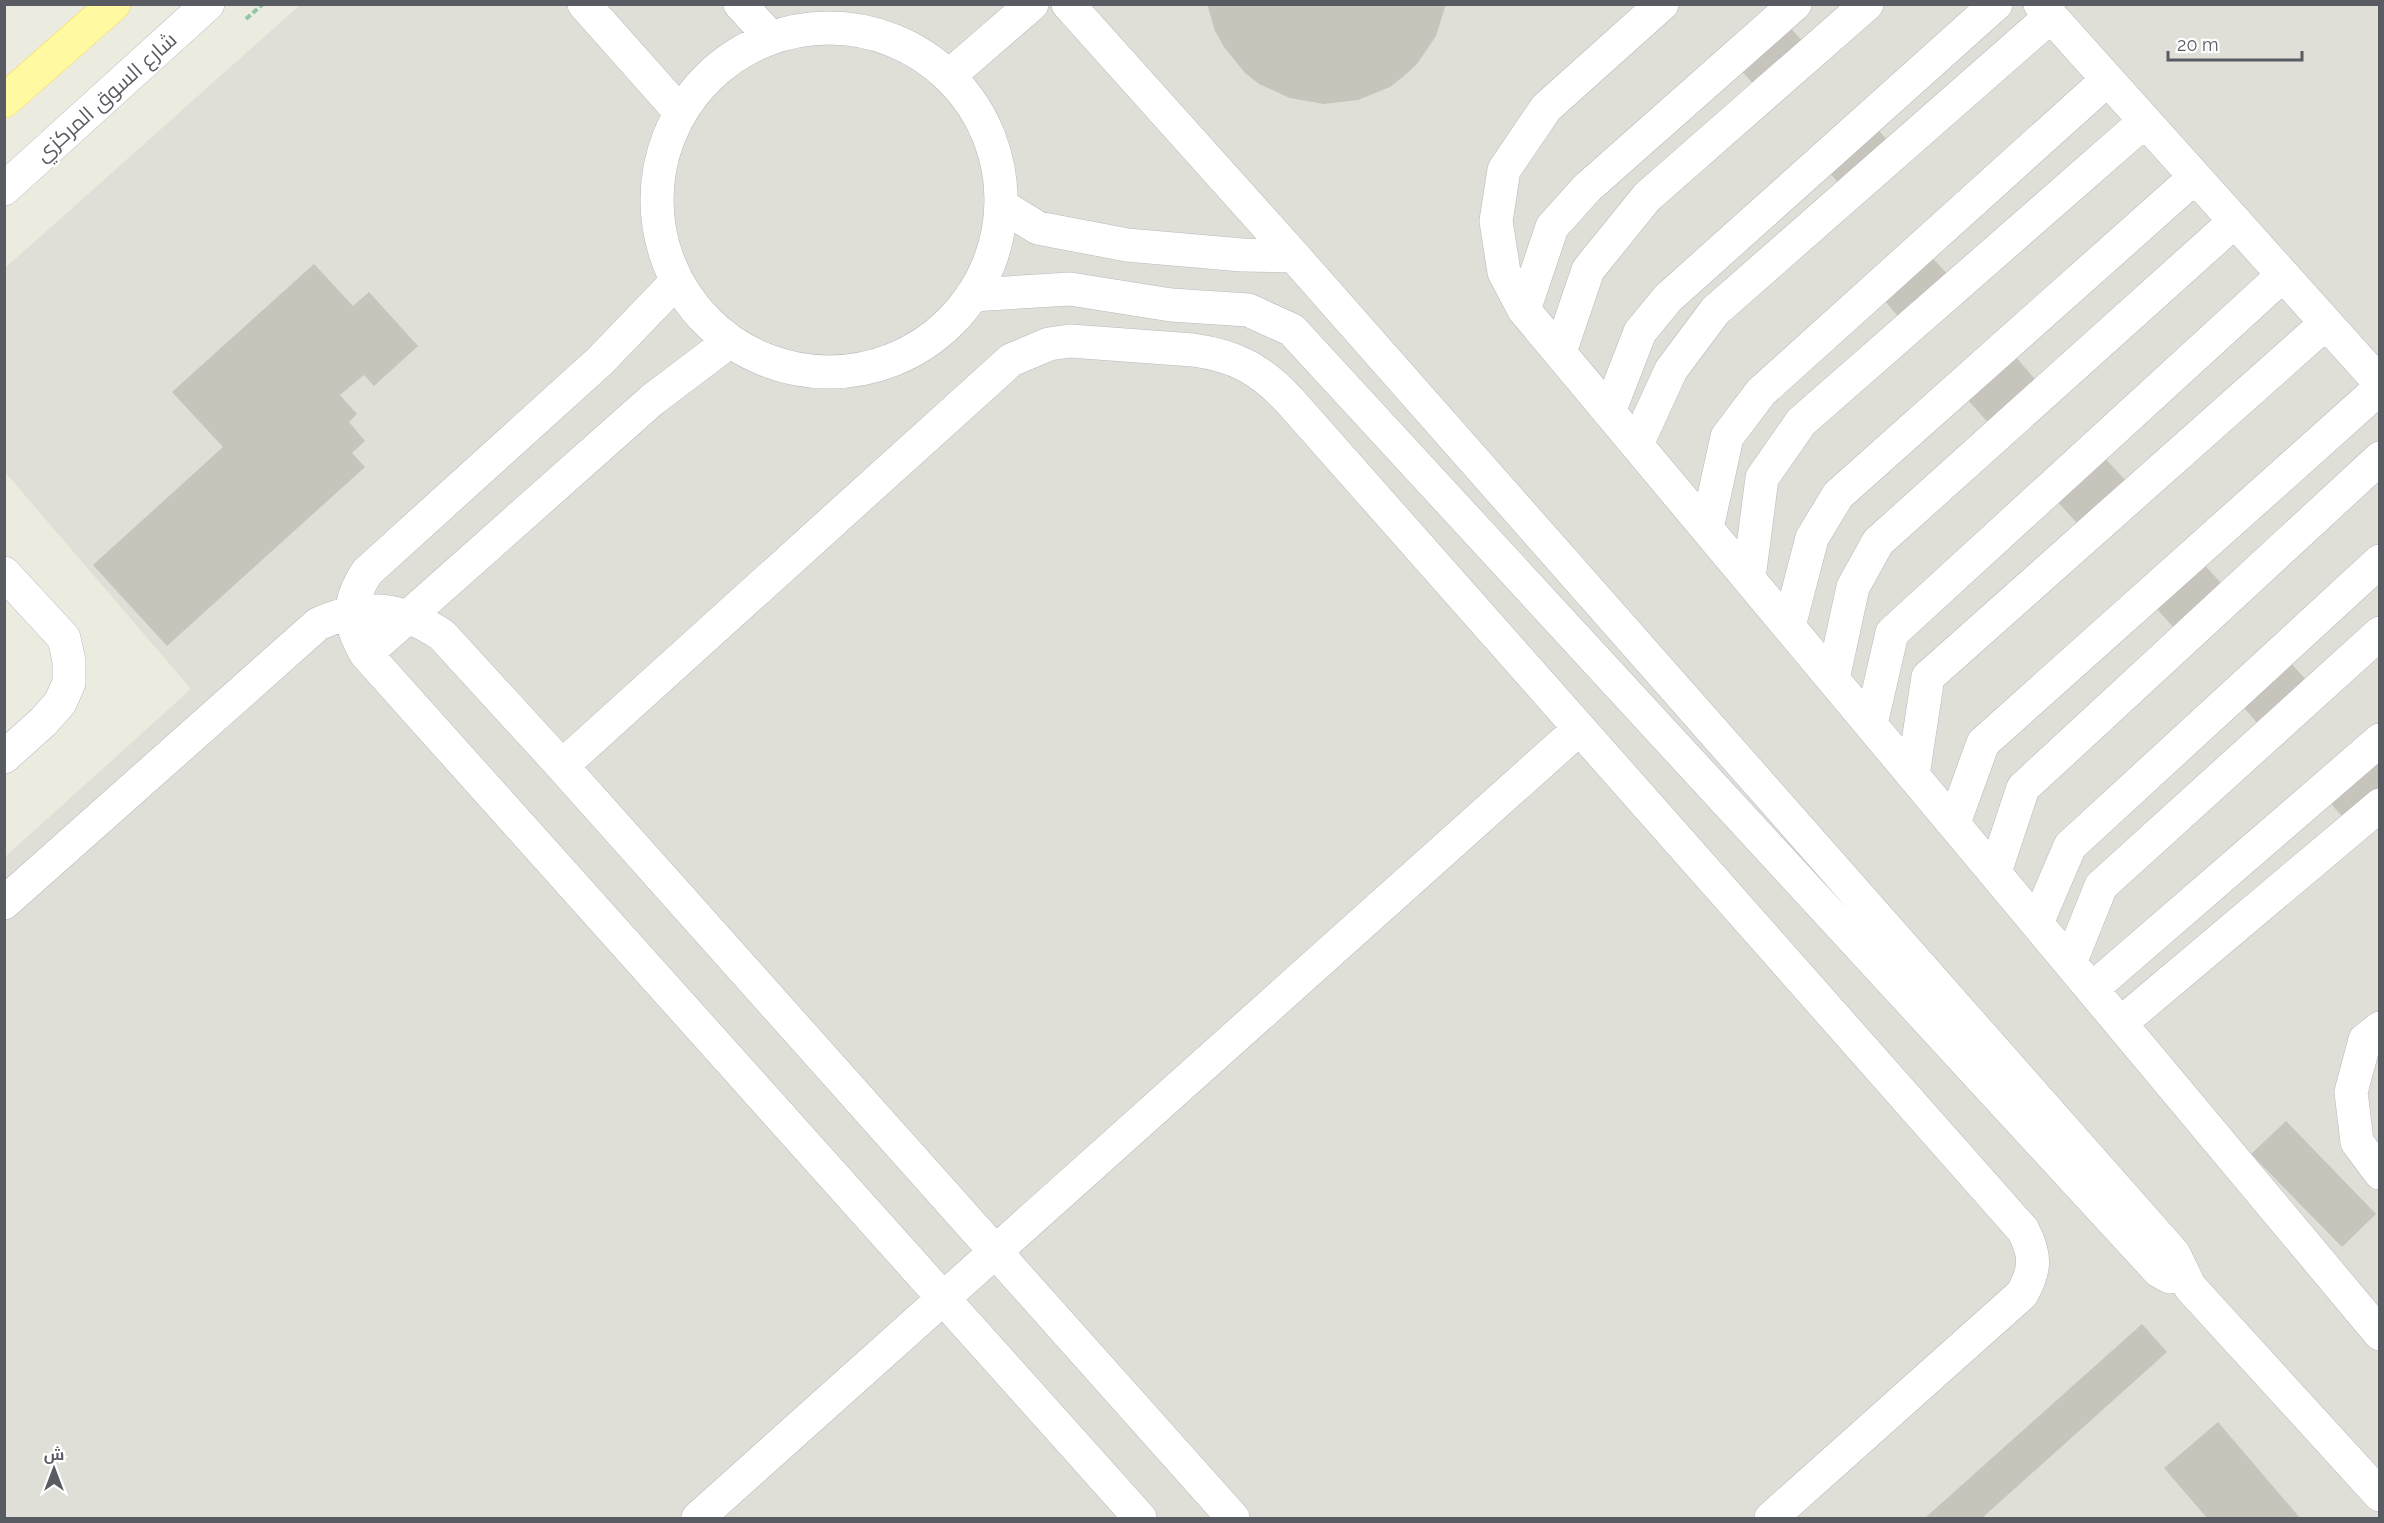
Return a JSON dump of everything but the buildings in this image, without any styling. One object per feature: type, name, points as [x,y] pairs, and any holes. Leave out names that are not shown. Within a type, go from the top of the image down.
[{"type":"main road","points":[[4,101],[113,5]]},
{"type":"street","name":"شارع السوق المركزي","points":[[4,189],[208,4]]},
{"type":"street","points":[[584,4],[680,112]]},
{"type":"street","points":[[740,4],[771,39]]},
{"type":"street","points":[[949,76],[1032,4]]},
{"type":"street","points":[[1068,4],[1294,256],[2174,1254],[2190,1287],[2379,1495]]},
{"type":"street","points":[[1662,4],[1546,108],[1504,170],[1496,221],[1504,273],[1524,310],[2379,1334]]},
{"type":"street","points":[[1524,310],[1552,227],[1587,188],[1795,4]]},
{"type":"street","points":[[1560,352],[1588,270],[1647,197],[1867,4]]},
{"type":"street","points":[[1610,412],[1640,333],[1668,298],[1996,4]]},
{"type":"street","points":[[1637,444],[1671,369],[1714,311],[2045,10],[2379,383]]},
{"type":"street","points":[[834,28],[865,32],[896,41],[914,51],[949,76],[972,104],[988,135],[999,170],[1001,205],[993,252],[972,295],[951,321],[924,343],[893,358],[861,369],[827,372],[793,367],[760,358],[730,341],[709,324],[691,304],[676,281],[659,231],[656,197],[660,163],[670,130],[680,112],[711,75],[739,53],[771,39],[802,30],[834,28]]},
{"type":"street","points":[[1707,528],[1727,437],[1761,392],[2107,80]]},
{"type":"street","points":[[1749,578],[1762,478],[1802,422],[2145,122]]},
{"type":"street","points":[[1789,626],[1812,538],[1838,495],[2195,177]]},
{"type":"street","points":[[1001,205],[1038,228],[1126,245],[1242,255],[1294,256]]},
{"type":"street","points":[[1833,679],[1853,587],[1878,542],[2235,221]]},
{"type":"street","points":[[1871,724],[1892,633],[2283,275]]},
{"type":"street","points":[[676,281],[600,361],[367,572],[356,590],[351,612],[355,635],[366,654],[942,1300],[1140,1518]]},
{"type":"street","points":[[972,295],[1070,289],[1171,305],[1248,310],[1292,330],[2159,1272],[2190,1287]]},
{"type":"street","points":[[1913,775],[1928,677],[2325,323]]},
{"type":"street","points":[[366,654],[652,400],[730,341]]},
{"type":"street","points":[[562,766],[1011,360],[1049,344],[1070,341],[1213,352],[1248,365],[1271,381],[2023,1230],[2030,1245],[2033,1261],[2030,1278],[2022,1294],[1771,1518]]},
{"type":"street","points":[[1954,824],[1983,744],[2379,388]]},
{"type":"street","points":[[1995,872],[2023,788],[2379,458]]},
{"type":"street","points":[[2037,923],[2070,846],[2379,561]]},
{"type":"street","points":[[4,573],[64,638],[69,661],[69,683],[60,704],[4,757]]},
{"type":"street","points":[[4,903],[318,624],[351,612],[370,610],[408,616],[442,635],[562,766],[1233,1518]]},
{"type":"street","points":[[2070,963],[2101,886],[2379,633]]},
{"type":"street","points":[[698,1518],[1579,729]]},
{"type":"street","points":[[2092,989],[2379,740]]},
{"type":"street","points":[[2121,1023],[2379,805]]},
{"type":"street","points":[[2379,1028],[2365,1040],[2351,1092],[2357,1142],[2379,1173]]},
{"type":"shaded area","points":[[300,5],[2379,5],[2379,1518],[5,1518],[5,857],[191,689],[5,472],[4,269]]}]
